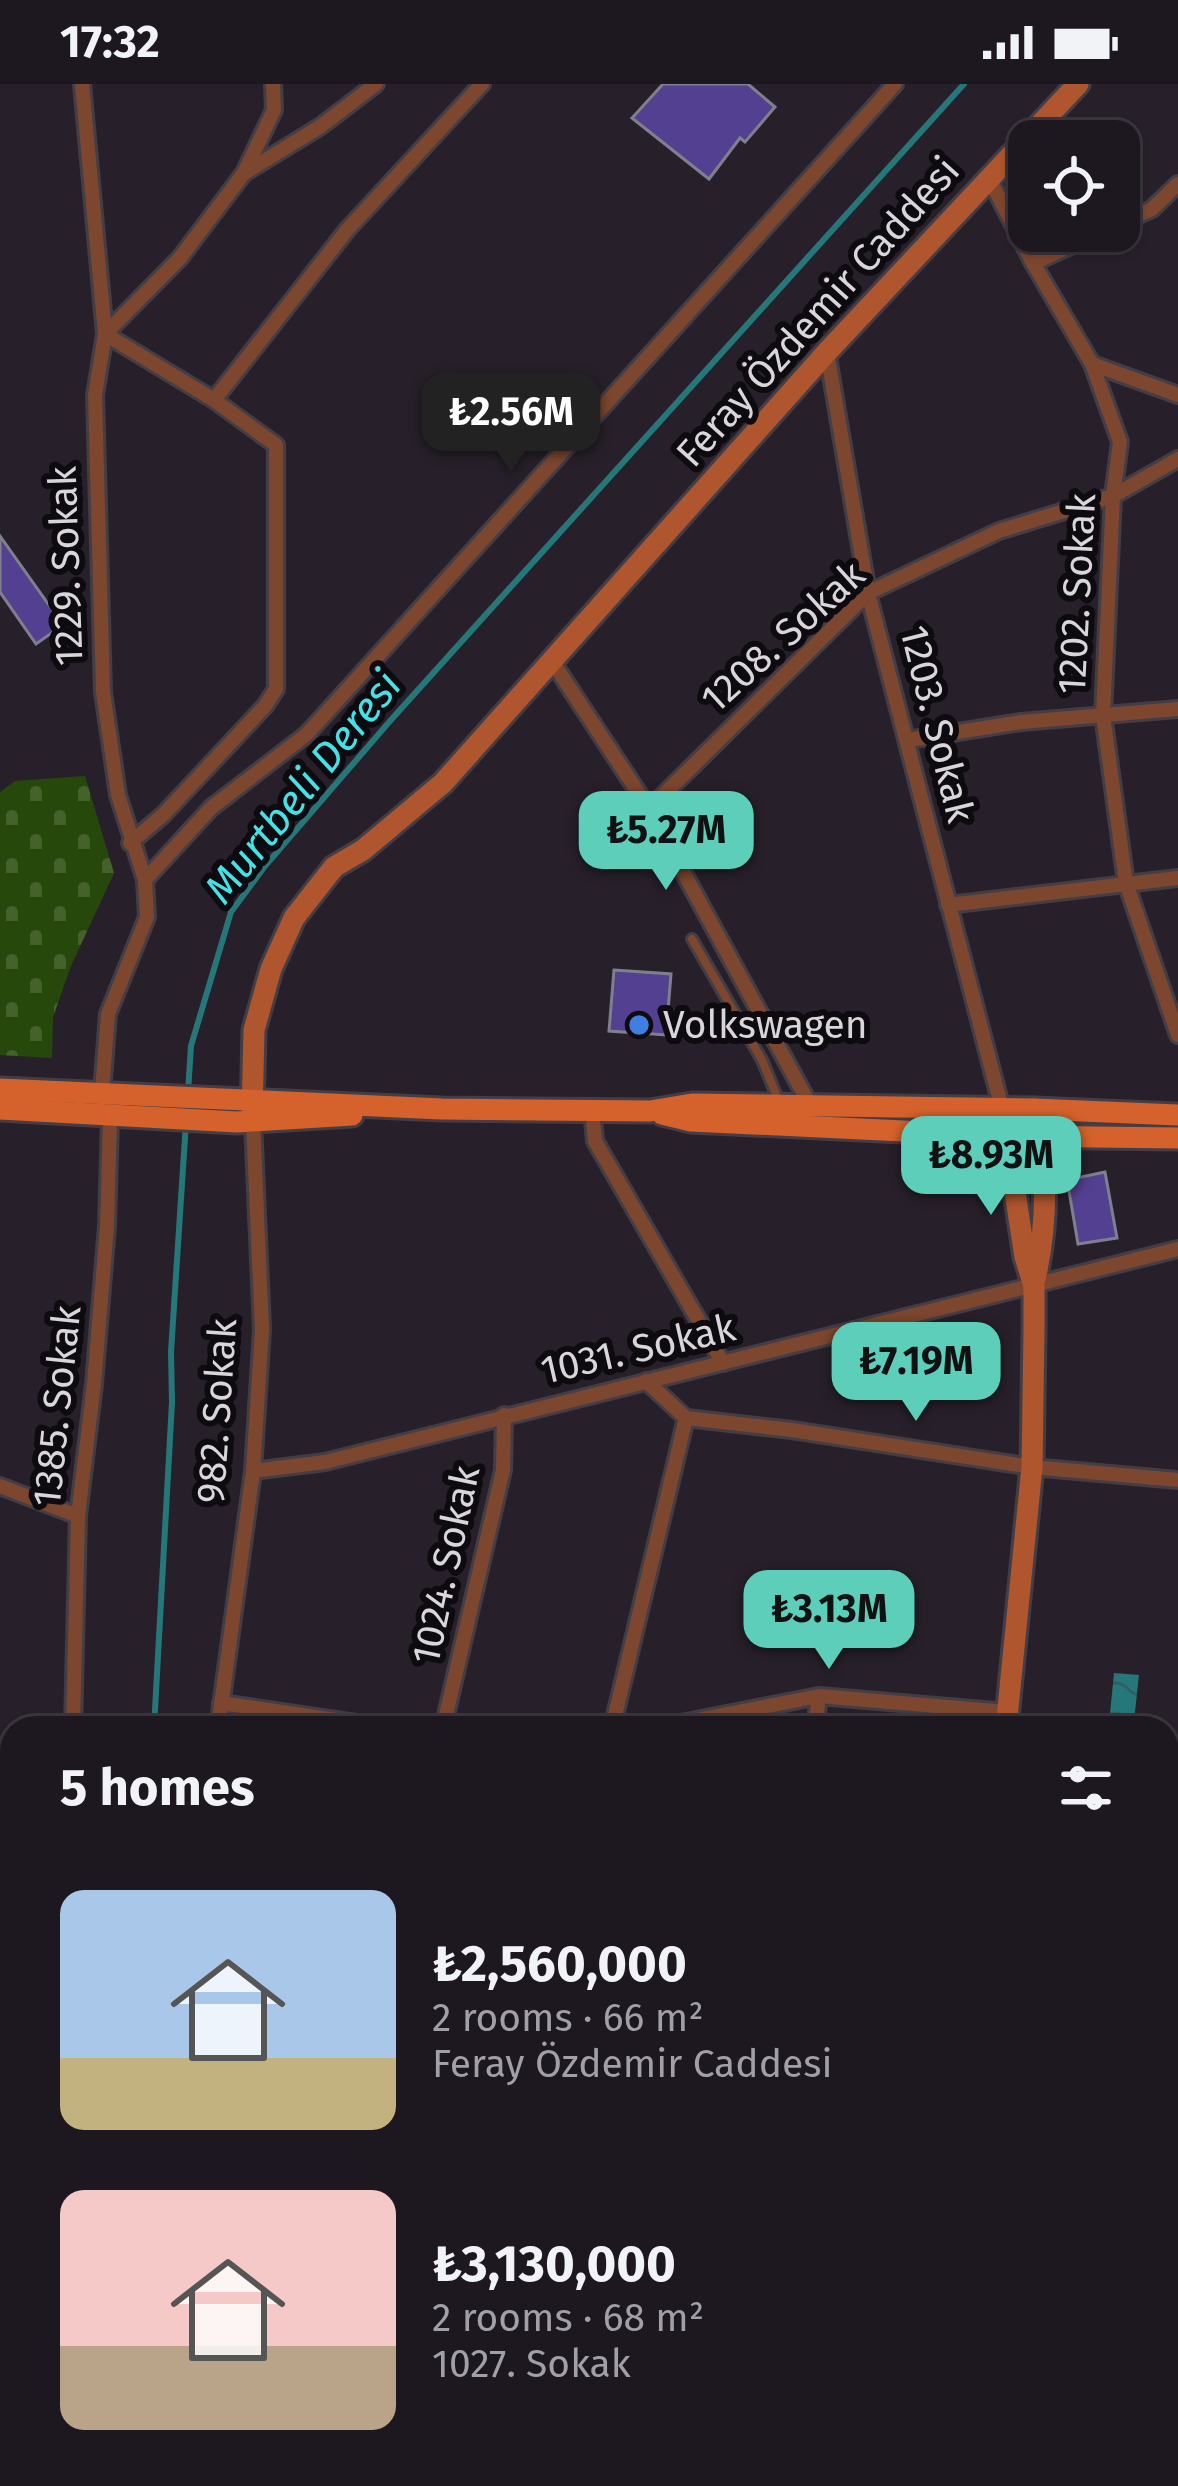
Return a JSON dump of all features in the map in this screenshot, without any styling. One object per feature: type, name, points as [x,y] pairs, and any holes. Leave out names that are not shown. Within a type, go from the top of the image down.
[{"type":"main road","points":[[0,1089],[442,1109],[650,1111],[692,1104],[1034,1108],[1178,1115]]},
{"type":"main road","points":[[0,1109],[245,1122],[442,1109]]},
{"type":"main road","points":[[650,1111],[692,1120],[1007,1136],[1178,1138]]},
{"type":"street","name":"1229. Sokak","points":[[82,84],[105,334],[95,395],[103,692],[118,795],[145,880],[147,917],[108,1014],[111,1092]]},
{"type":"street","points":[[130,843],[164,815],[266,706],[276,688],[276,445],[214,400],[105,334],[180,258],[244,173],[274,110],[273,84]]},
{"type":"street","points":[[244,173],[321,126],[376,84]]},
{"type":"street","points":[[214,400],[347,230],[482,84]]},
{"type":"street","points":[[145,880],[211,808],[307,734],[896,84]]},
{"type":"street","name":"Feray Özdemir Caddesi","points":[[242,1098],[271,969],[294,918],[334,867],[363,850],[443,783],[827,352],[1078,84]]},
{"type":"street","name":"1202. Sokak","points":[[989,178],[1092,364],[1120,442],[1113,496],[1103,715],[1126,883],[1178,1035]]},
{"type":"street","points":[[1153,209],[1178,184]]},
{"type":"street","points":[[1140,215],[1178,199]]},
{"type":"street","points":[[1033,263],[1057,252]]},
{"type":"street","name":"1203. Sokak","points":[[827,352],[868,593],[1002,1109]]},
{"type":"street","points":[[1092,364],[1178,395]]},
{"type":"street","name":"1208. Sokak","points":[[649,809],[868,593],[999,531],[1113,496],[1178,459]]},
{"type":"street","points":[[552,661],[649,809],[811,1107]]},
{"type":"street","points":[[908,740],[1021,722],[1178,710]]},
{"type":"street","points":[[948,905],[1178,878]]},
{"type":"street","name":"1385. Sokak","points":[[74,1716],[77,1516],[107,1226],[115,1118],[111,1092]]},
{"type":"street","name":"982. Sokak","points":[[219,1716],[253,1471],[262,1329],[242,1098]]},
{"type":"street","points":[[1006,1716],[1032,1467],[1042,1137],[1034,1108]]},
{"type":"street","points":[[1002,1109],[1025,1257],[1034,1286]]},
{"type":"street","points":[[592,1110],[595,1141],[723,1363]]},
{"type":"street","name":"1031. Sokak","points":[[253,1471],[325,1462],[1178,1249]]},
{"type":"street","points":[[646,1382],[686,1418],[1032,1467],[1178,1480]]},
{"type":"street","name":"1024. Sokak","points":[[446,1716],[503,1470],[504,1415]]},
{"type":"street","points":[[615,1716],[686,1418]]},
{"type":"street","points":[[0,1486],[77,1516]]},
{"type":"street","points":[[717,1716],[819,1696],[975,1716]]},
{"type":"street","points":[[816,1716],[819,1696]]},
{"type":"street","points":[[221,1703],[309,1716]]},
{"type":"lane","points":[[692,939],[761,1060],[781,1106]]},
{"type":"green space","points":[[85,776],[114,873],[53,1017],[52,1058],[0,1055],[0,792],[15,781]]},
{"type":"water","points":[[1114,1673],[1139,1675],[1135,1716],[1110,1716]]},
{"type":"building","points":[[663,84],[748,84],[775,107],[745,142],[740,138],[709,179],[632,118]]},
{"type":"building","points":[[0,536],[63,625],[36,644],[0,592]]},
{"type":"building","points":[[614,970],[671,974],[666,1035],[609,1031]]},
{"type":"building","points":[[1105,1172],[1117,1238],[1078,1244],[1069,1191],[1076,1178]]},
{"type":"waterway","name":"Murtbeli Deresi","points":[[155,1716],[191,1046],[231,912],[390,721],[964,84]]},
{"type":"place","name":"Volkswagen","points":[[639,1025]]}]
